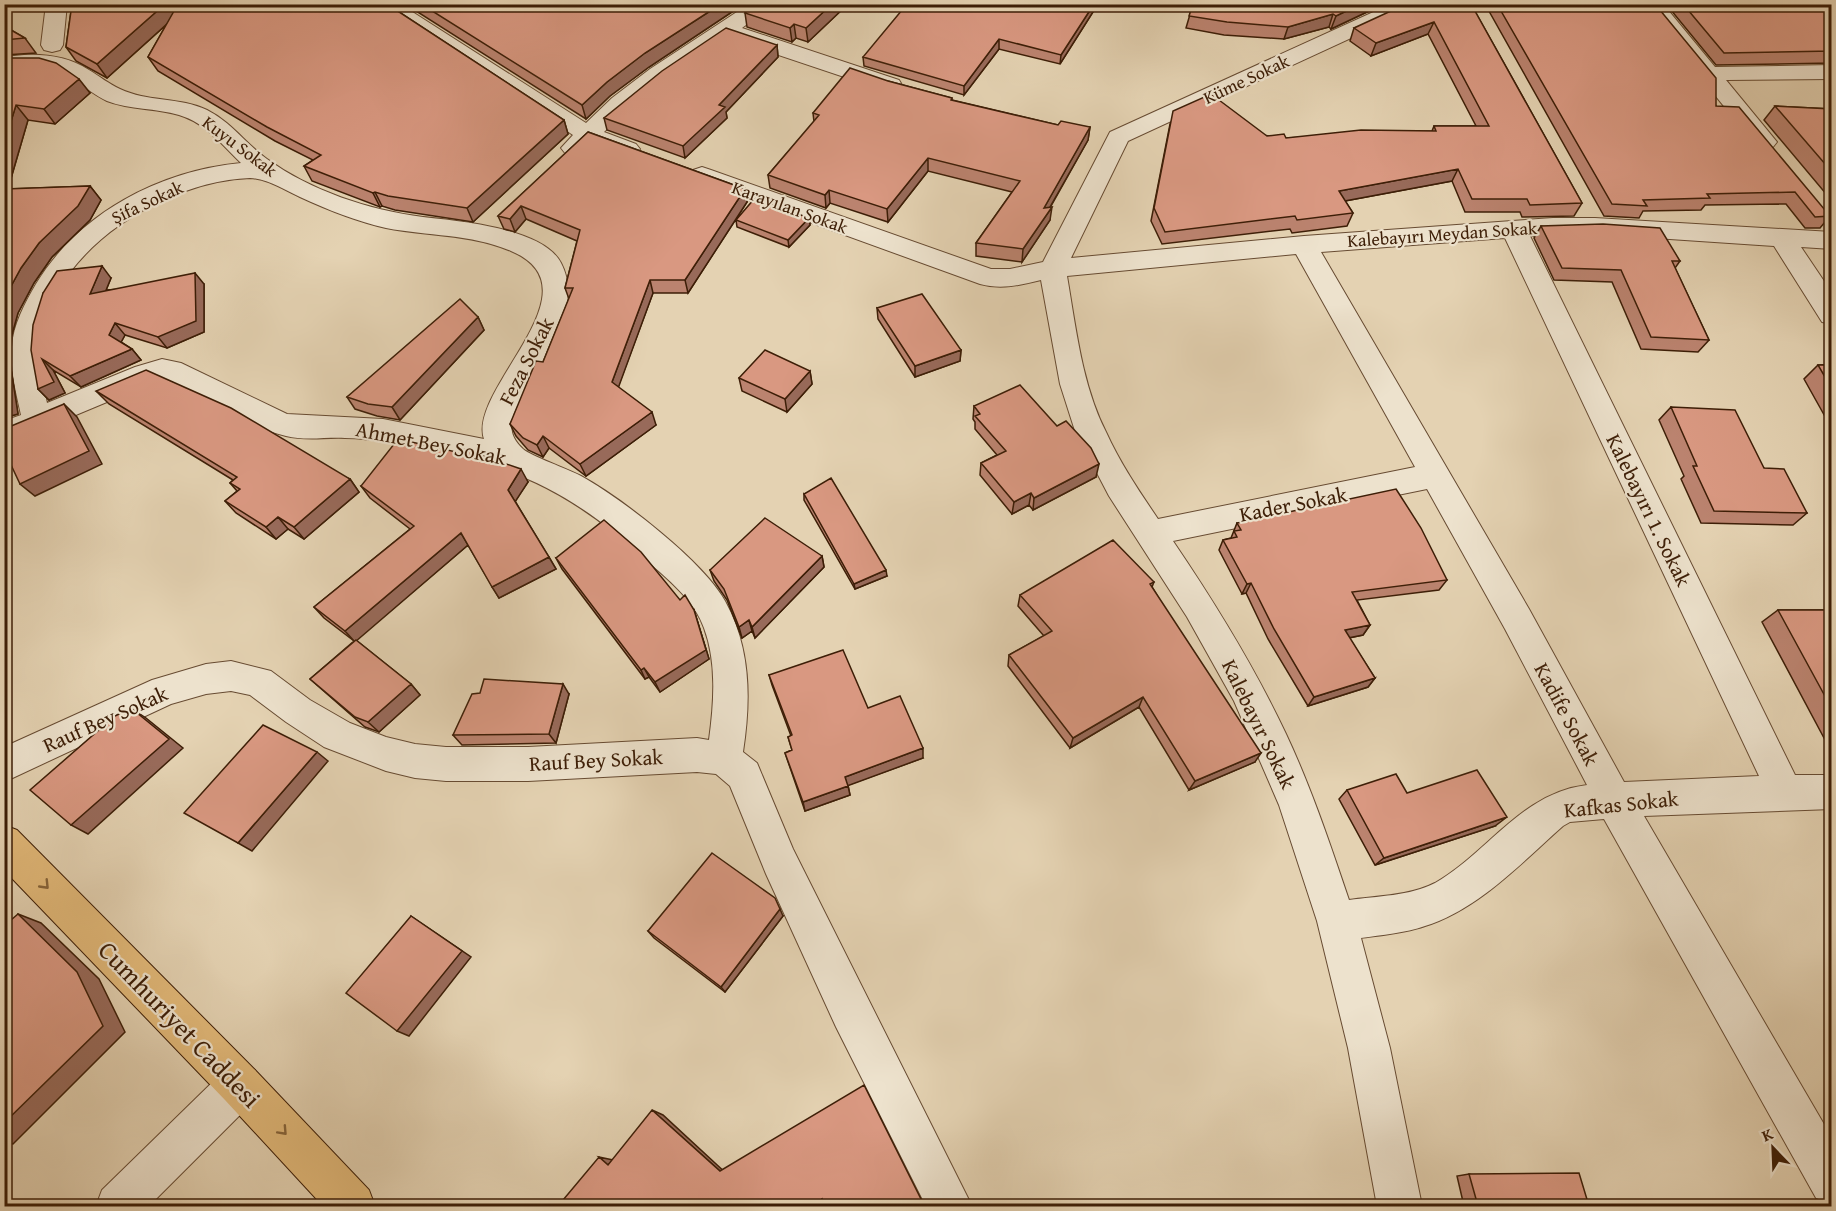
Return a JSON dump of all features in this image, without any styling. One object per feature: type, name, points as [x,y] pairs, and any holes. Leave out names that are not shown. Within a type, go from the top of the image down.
[{"type":"main road","name":"Cumhuriyet Caddesi","points":[[4,843],[240,1085],[353,1206]]},
{"type":"street","points":[[52,45],[57,4]]},
{"type":"street","name":"Karayılan Sokak","points":[[385,4],[588,134],[990,278],[1010,278],[1053,269]]},
{"type":"street","points":[[554,165],[620,103],[658,74],[728,30],[764,4]]},
{"type":"street","name":"Küme Sokak","points":[[1053,269],[1107,135],[1409,4]]},
{"type":"street","points":[[1651,4],[1781,161]]},
{"type":"street","points":[[728,30],[811,60],[909,90]]},
{"type":"street","name":"Kuyu Sokak","points":[[4,64],[37,60],[58,64],[77,72],[114,95],[193,112],[212,122],[242,150],[271,172],[311,192],[369,215],[487,227]]},
{"type":"street","points":[[1708,74],[1832,72]]},
{"type":"street","points":[[220,173],[234,170],[244,163],[245,157],[242,150]]},
{"type":"street","name":"Şifa Sokak","points":[[37,421],[25,364],[27,335],[42,298],[58,269],[88,235],[115,214],[178,185],[220,173],[248,170],[271,172]]},
{"type":"street","name":"Kalebayırı Meydan Sokak","points":[[1053,269],[1513,228],[1590,216],[1783,240],[1832,241]]},
{"type":"street","name":"Feza Sokak","points":[[487,227],[532,249],[549,264],[555,281],[555,297],[550,314],[497,420],[498,439],[514,459]]},
{"type":"street","name":"Kalebayırı 1. Sokak","points":[[1513,228],[1785,792]]},
{"type":"street","points":[[1783,240],[1832,315]]},
{"type":"street","name":"Kadife Sokak","points":[[1304,245],[1517,619],[1614,800],[1832,1182]]},
{"type":"street","name":"Kalebayır Sokak","points":[[1053,269],[1062,329],[1074,384],[1090,431],[1120,487],[1199,607],[1246,690],[1273,745],[1298,805],[1337,921],[1369,1048],[1399,1206]]},
{"type":"street","name":"Ahmet Bey Sokak","points":[[4,434],[145,374],[162,369],[171,370],[286,425],[366,428],[473,448],[514,459],[566,481],[591,495],[642,536],[704,596],[714,612],[721,630],[731,692],[730,723],[724,759]]},
{"type":"street","name":"Kader Sokak","points":[[1151,533],[1435,476]]},
{"type":"street","name":"Rauf Bey Sokak","points":[[4,765],[164,692],[206,679],[231,676],[259,682],[298,711],[337,735],[386,754],[415,761],[446,764],[528,764],[698,755],[724,759]]},
{"type":"street","points":[[724,759],[744,775],[779,861],[950,1206]]},
{"type":"street","name":"Kafkas Sokak","points":[[1337,921],[1399,913],[1425,907],[1449,896],[1496,860],[1550,813],[1569,805],[1614,800],[1832,792]]},
{"type":"street","points":[[118,1206],[240,1085]]},
{"type":"building","points":[[72,4],[165,4],[97,64],[66,47]]},
{"type":"building","points":[[178,4],[387,4],[564,120],[467,208],[373,193],[304,166],[321,155],[267,127],[148,57]]},
{"type":"building","points":[[421,4],[721,4],[645,53],[607,82],[582,105]]},
{"type":"building","points":[[756,4],[832,4],[806,28],[794,24],[790,28],[745,13]]},
{"type":"building","points":[[907,4],[1094,4],[1061,55],[999,39],[964,86],[863,57]]},
{"type":"building","points":[[1193,4],[1361,4],[1336,16],[1333,14],[1288,27],[1189,16]]},
{"type":"building","points":[[1406,4],[1471,4],[1582,203],[1530,205],[1527,199],[1472,199],[1458,169],[1339,191],[1353,213],[1297,220],[1295,216],[1165,232],[1154,208],[1173,111],[1211,94],[1267,136],[1284,134],[1286,138],[1361,130],[1436,131],[1434,126],[1489,126],[1434,22],[1376,43],[1354,28]]},
{"type":"building","points":[[1497,4],[1655,4],[1716,78],[1716,106],[1739,107],[1830,216],[1815,217],[1795,192],[1707,194],[1710,198],[1643,200],[1647,206],[1612,204]]},
{"type":"building","points":[[1683,4],[1832,4],[1832,51],[1724,53]]},
{"type":"building","points":[[4,26],[25,38],[4,40]]},
{"type":"building","points":[[726,28],[777,45],[719,105],[725,107],[683,146],[604,118],[662,71]]},
{"type":"building","points":[[4,58],[39,58],[56,63],[79,79],[44,109],[16,105],[4,144]]},
{"type":"building","points":[[850,68],[952,98],[951,100],[1058,125],[1061,121],[1090,127],[1044,208],[1052,207],[1023,249],[976,243],[1020,181],[928,158],[887,209],[829,190],[825,195],[768,175],[819,115],[813,113]]},
{"type":"building","points":[[1775,106],[1832,109],[1832,172]]},
{"type":"building","points":[[588,132],[745,189],[685,280],[650,280],[612,382],[652,412],[580,464],[543,436],[537,445],[523,438],[510,424],[536,361],[543,362],[573,288],[565,288],[580,230],[521,206],[510,219],[498,216]]},
{"type":"building","points":[[90,186],[78,206],[39,243],[21,268],[4,299],[4,189]]},
{"type":"building","points":[[755,198],[809,218],[788,240],[736,220]]},
{"type":"building","points":[[1603,224],[1660,228],[1680,261],[1672,261],[1709,340],[1651,337],[1621,270],[1562,268],[1541,226]]},
{"type":"building","points":[[102,266],[90,294],[195,273],[196,321],[158,337],[115,323],[109,335],[132,349],[70,376],[42,359],[54,382],[38,389],[31,350],[33,325],[43,293],[57,271]]},
{"type":"building","points":[[922,294],[961,350],[915,366],[877,308]]},
{"type":"building","points":[[460,299],[478,317],[392,407],[368,404],[347,397]]},
{"type":"building","points":[[765,350],[810,371],[785,399],[739,378]]},
{"type":"building","points":[[1818,365],[1832,365],[1832,389]]},
{"type":"building","points":[[146,370],[231,408],[350,479],[294,527],[278,517],[266,527],[225,501],[240,489],[230,483],[237,477],[96,391]]},
{"type":"building","points":[[1020,385],[1057,426],[1066,421],[1091,448],[1099,464],[1034,498],[1031,493],[1014,502],[981,463],[1006,451],[975,416],[980,414],[974,406]]},
{"type":"building","points":[[64,404],[89,451],[20,484],[4,450],[4,429]]},
{"type":"building","points":[[1671,407],[1735,410],[1764,468],[1784,469],[1807,513],[1714,511],[1693,466],[1697,466]]},
{"type":"building","points":[[398,439],[456,452],[459,448],[521,469],[508,490],[549,557],[492,587],[461,533],[345,631],[314,607],[414,526],[361,486]]},
{"type":"building","points":[[831,478],[886,570],[854,584],[804,494]]},
{"type":"building","points":[[1396,489],[1421,528],[1447,580],[1352,592],[1370,625],[1345,630],[1375,678],[1314,697],[1274,629],[1251,583],[1247,584],[1223,540],[1237,537],[1234,531],[1241,530],[1237,523]]},
{"type":"building","points":[[765,518],[822,556],[752,627],[749,620],[739,627],[724,589],[710,570]]},
{"type":"building","points":[[604,520],[641,552],[680,600],[685,595],[694,610],[706,650],[655,682],[644,668],[641,670],[556,558]]},
{"type":"building","points":[[1113,540],[1154,582],[1150,584],[1261,753],[1195,781],[1143,697],[1073,738],[1009,655],[1052,631],[1020,595]]},
{"type":"building","points":[[1778,610],[1832,610],[1832,709]]},
{"type":"building","points":[[356,640],[411,684],[368,722],[355,717],[310,679]]},
{"type":"building","points":[[843,650],[868,708],[900,696],[923,748],[845,777],[848,786],[803,802],[785,753],[792,750],[788,737],[792,735],[769,675]]},
{"type":"building","points":[[484,679],[563,684],[549,734],[453,735],[472,694],[480,693]]},
{"type":"building","points":[[131,708],[169,739],[71,825],[30,790],[115,716]]},
{"type":"building","points":[[263,725],[317,752],[238,843],[184,813]]},
{"type":"building","points":[[1477,770],[1507,817],[1384,858],[1347,790],[1396,774],[1407,793]]},
{"type":"building","points":[[712,853],[775,898],[780,909],[721,987],[648,931]]},
{"type":"building","points":[[18,914],[77,972],[103,1026],[4,1123],[4,926]]},
{"type":"building","points":[[411,916],[462,951],[397,1031],[346,993]]},
{"type":"building","points":[[864,1085],[924,1205],[936,1206],[825,1206],[822,1199],[816,1206],[558,1206],[599,1157],[608,1165],[652,1110],[720,1171]]},
{"type":"building","points":[[1579,1173],[1589,1206],[1478,1206],[1469,1174]]}]
